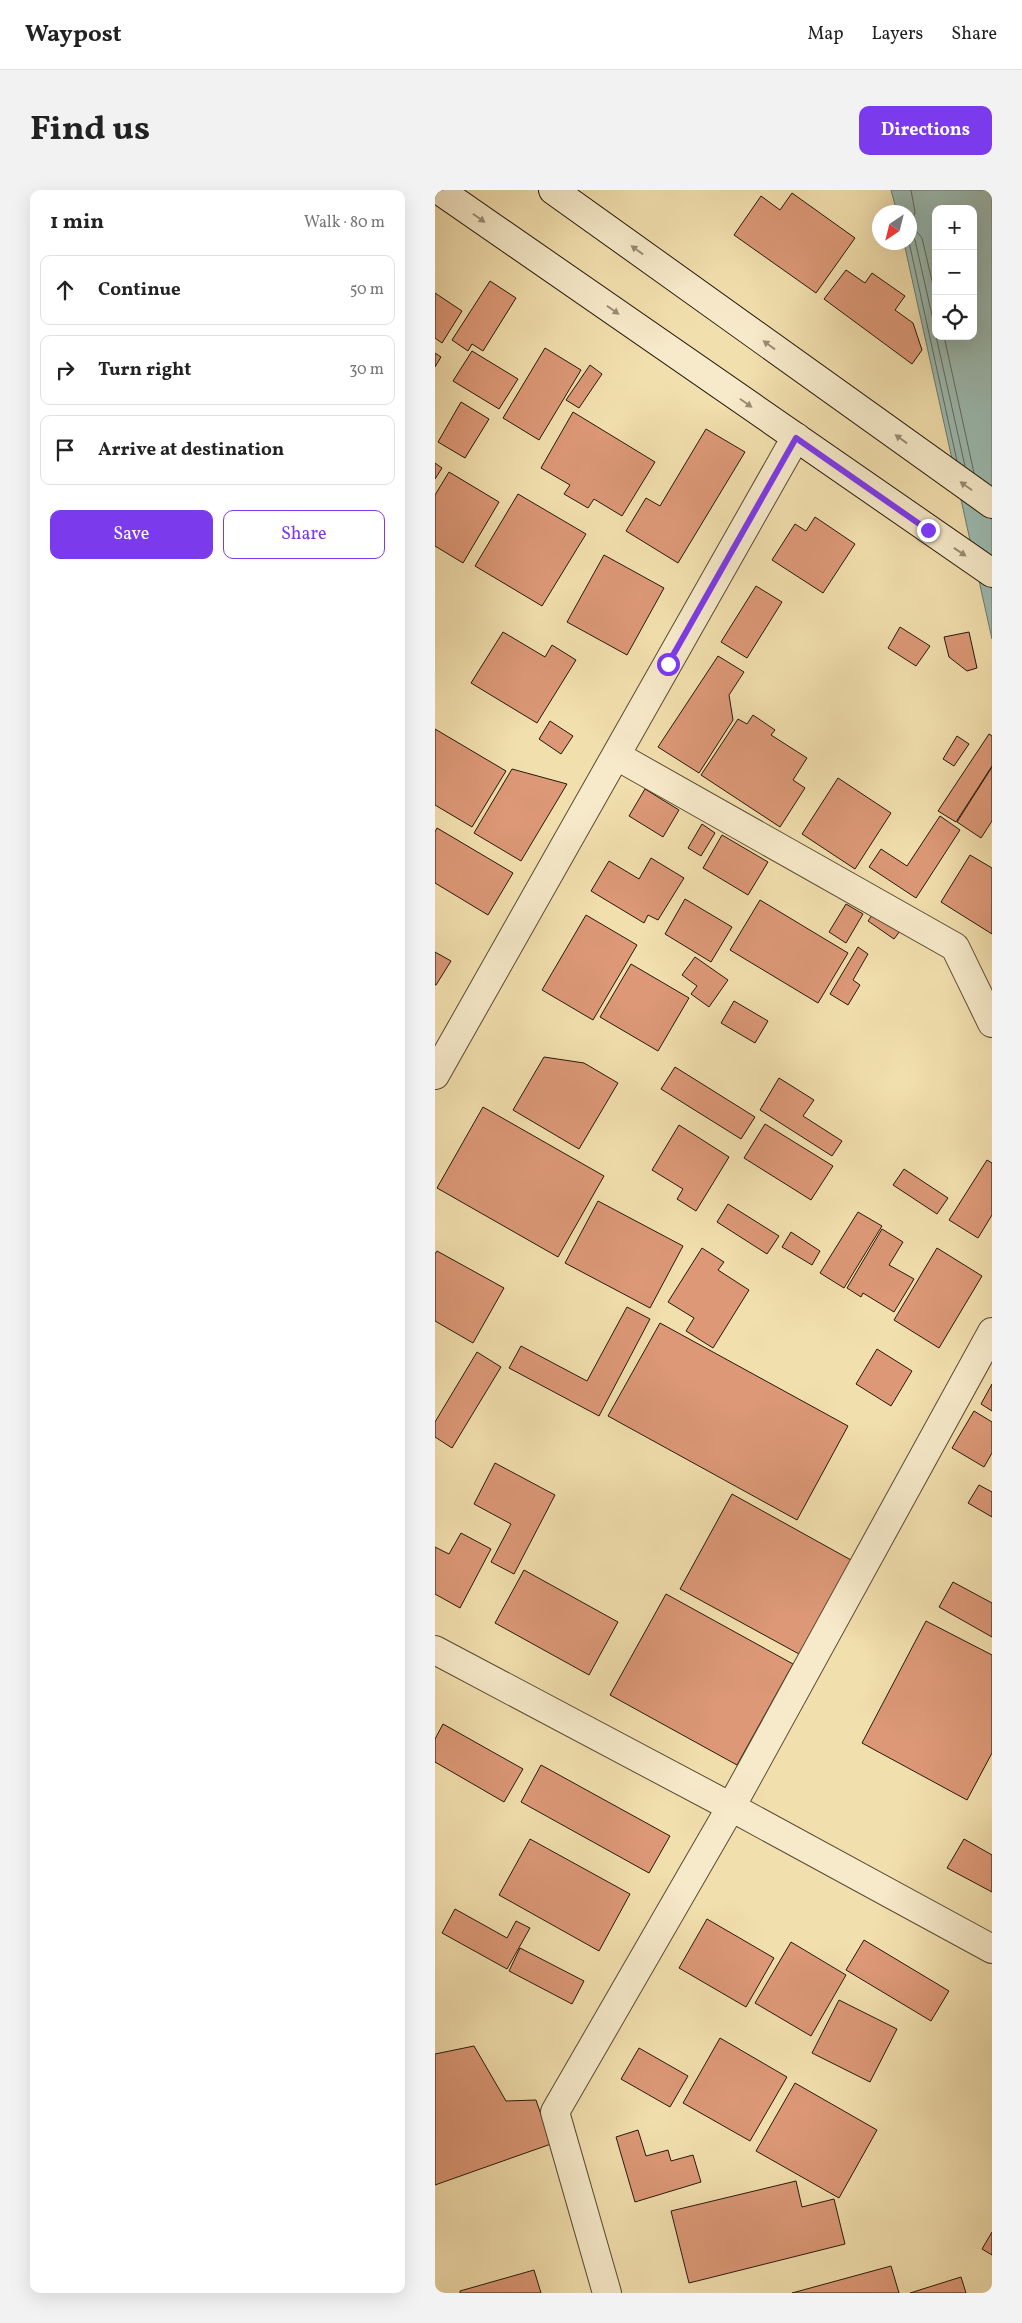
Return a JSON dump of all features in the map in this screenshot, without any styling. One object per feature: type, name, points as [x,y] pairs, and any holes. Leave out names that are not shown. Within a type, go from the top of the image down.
[{"type":"street","points":[[439,190],[992,573]]},
{"type":"street","points":[[553,190],[992,504]]},
{"type":"street","points":[[435,1075],[796,438]]},
{"type":"street","points":[[617,756],[955,947],[992,1022]]},
{"type":"street","points":[[607,2293],[555,2112],[731,1807],[992,1332]]},
{"type":"street","points":[[435,1650],[731,1807],[992,1949]]},
{"type":"water","points":[[891,190],[992,190],[992,639],[906,250],[917,250],[917,205],[895,205]]},
{"type":"building","points":[[792,193],[855,238],[816,293],[734,235],[761,196],[780,210]]},
{"type":"building","points":[[846,270],[865,283],[872,273],[905,296],[895,310],[913,323],[922,350],[912,364],[824,299]]},
{"type":"building","points":[[490,281],[516,298],[483,351],[472,344],[468,351],[452,340]]},
{"type":"building","points":[[435,293],[462,311],[442,343],[435,338]]},
{"type":"building","points":[[545,348],[581,370],[539,440],[503,418]]},
{"type":"building","points":[[472,351],[518,379],[499,409],[453,381]]},
{"type":"building","points":[[435,353],[441,357],[435,367]]},
{"type":"building","points":[[590,365],[602,374],[579,408],[566,400]]},
{"type":"building","points":[[461,402],[489,419],[465,458],[438,442]]},
{"type":"building","points":[[573,412],[655,462],[622,516],[594,499],[588,508],[564,494],[570,485],[541,468]]},
{"type":"building","points":[[706,429],[745,452],[678,563],[626,531],[646,498],[660,506]]},
{"type":"building","points":[[435,463],[442,468],[435,479]]},
{"type":"building","points":[[449,472],[499,502],[463,563],[435,546],[435,495]]},
{"type":"building","points":[[518,494],[586,534],[542,606],[475,566]]},
{"type":"building","points":[[815,517],[855,544],[823,593],[772,560],[795,524],[806,531]]},
{"type":"building","points":[[604,555],[664,588],[627,655],[567,622]]},
{"type":"building","points":[[756,586],[782,602],[747,658],[721,642]]},
{"type":"building","points":[[900,627],[930,646],[916,666],[888,648]]},
{"type":"building","points":[[503,632],[545,657],[552,645],[576,660],[537,723],[471,683]]},
{"type":"building","points":[[969,632],[977,668],[967,671],[949,657],[944,637]]},
{"type":"building","points":[[718,656],[744,672],[729,695],[733,720],[699,773],[658,747]]},
{"type":"building","points":[[753,715],[775,730],[771,735],[807,758],[793,780],[805,788],[780,827],[701,775],[738,719],[747,724]]},
{"type":"building","points":[[550,721],[573,736],[561,754],[539,739]]},
{"type":"building","points":[[435,729],[506,771],[472,827],[435,805]]},
{"type":"building","points":[[989,734],[992,736],[992,766],[956,822],[938,811]]},
{"type":"building","points":[[957,736],[969,744],[954,766],[943,759]]},
{"type":"building","points":[[992,767],[992,821],[981,838],[957,822]]},
{"type":"building","points":[[512,769],[567,784],[521,861],[474,833]]},
{"type":"building","points":[[838,778],[891,813],[855,869],[802,834]]},
{"type":"building","points":[[645,789],[679,810],[663,837],[629,816]]},
{"type":"building","points":[[940,816],[960,830],[916,898],[869,867],[881,849],[907,866]]},
{"type":"building","points":[[702,824],[715,833],[701,856],[688,848]]},
{"type":"building","points":[[437,828],[513,873],[488,915],[435,883],[435,832]]},
{"type":"building","points":[[722,835],[768,862],[748,895],[703,868]]},
{"type":"building","points":[[970,855],[992,868],[992,934],[941,902]]},
{"type":"building","points":[[651,858],[684,878],[658,920],[648,915],[644,923],[591,891],[609,861],[639,879]]},
{"type":"building","points":[[685,899],[732,927],[711,962],[665,934]]},
{"type":"building","points":[[760,900],[848,953],[818,1003],[730,950]]},
{"type":"building","points":[[846,904],[863,914],[846,943],[829,932]]},
{"type":"building","points":[[877,908],[903,927],[894,939],[868,921]]},
{"type":"building","points":[[586,915],[637,945],[593,1020],[542,990]]},
{"type":"building","points":[[858,947],[868,954],[853,980],[860,985],[848,1005],[830,994]]},
{"type":"building","points":[[435,952],[451,961],[436,985],[435,985]]},
{"type":"building","points":[[695,957],[728,980],[709,1007],[691,994],[697,986],[682,975]]},
{"type":"building","points":[[631,964],[689,998],[658,1051],[600,1017]]},
{"type":"building","points":[[734,1001],[768,1021],[755,1043],[721,1023]]},
{"type":"building","points":[[544,1057],[584,1063],[618,1083],[579,1149],[513,1110]]},
{"type":"building","points":[[675,1067],[755,1117],[741,1139],[661,1089]]},
{"type":"building","points":[[779,1078],[814,1100],[803,1116],[842,1141],[832,1156],[760,1110]]},
{"type":"building","points":[[483,1107],[604,1176],[558,1257],[437,1188]]},
{"type":"building","points":[[765,1124],[833,1166],[811,1200],[744,1158]]},
{"type":"building","points":[[679,1125],[729,1157],[696,1211],[677,1199],[683,1189],[652,1170]]},
{"type":"building","points":[[987,1160],[992,1163],[992,1215],[978,1238],[949,1220]]},
{"type":"building","points":[[904,1169],[948,1198],[937,1214],[893,1185]]},
{"type":"building","points":[[598,1201],[683,1246],[650,1308],[565,1263]]},
{"type":"building","points":[[728,1204],[779,1236],[767,1254],[717,1222]]},
{"type":"building","points":[[858,1212],[882,1226],[844,1288],[820,1273]]},
{"type":"building","points":[[882,1229],[903,1242],[889,1265],[914,1279],[894,1312],[863,1293],[861,1297],[847,1288]]},
{"type":"building","points":[[791,1232],[820,1251],[812,1265],[782,1247]]},
{"type":"building","points":[[702,1248],[724,1262],[718,1270],[749,1290],[713,1348],[686,1331],[694,1318],[668,1302]]},
{"type":"building","points":[[937,1248],[982,1276],[939,1348],[894,1320]]},
{"type":"building","points":[[437,1251],[504,1288],[473,1343],[435,1321],[435,1254]]},
{"type":"building","points":[[627,1307],[650,1319],[599,1416],[509,1368],[521,1346],[587,1381]]},
{"type":"building","points":[[660,1323],[848,1426],[797,1520],[608,1416]]},
{"type":"building","points":[[877,1349],[912,1371],[891,1406],[856,1384]]},
{"type":"building","points":[[477,1352],[501,1367],[452,1448],[435,1437],[435,1422]]},
{"type":"building","points":[[992,1384],[992,1411],[981,1404]]},
{"type":"building","points":[[974,1411],[992,1422],[992,1453],[984,1467],[952,1448]]},
{"type":"building","points":[[495,1463],[555,1495],[514,1574],[491,1562],[511,1524],[474,1504]]},
{"type":"building","points":[[979,1485],[992,1492],[992,1517],[968,1503]]},
{"type":"building","points":[[732,1494],[851,1560],[799,1654],[680,1589]]},
{"type":"building","points":[[461,1533],[491,1549],[460,1608],[435,1594],[435,1547],[449,1554]]},
{"type":"building","points":[[524,1570],[618,1622],[589,1675],[495,1623]]},
{"type":"building","points":[[953,1582],[992,1603],[992,1637],[939,1607]]},
{"type":"building","points":[[666,1594],[793,1664],[737,1765],[610,1695]]},
{"type":"building","points":[[926,1621],[992,1655],[992,1753],[967,1800],[862,1743]]},
{"type":"building","points":[[443,1724],[523,1769],[504,1802],[435,1762],[435,1739]]},
{"type":"building","points":[[541,1765],[670,1836],[649,1873],[521,1802]]},
{"type":"building","points":[[530,1839],[630,1894],[599,1951],[499,1895]]},
{"type":"building","points":[[964,1839],[992,1855],[992,1892],[947,1868]]},
{"type":"building","points":[[455,1909],[507,1938],[516,1921],[530,1928],[507,1969],[442,1933]]},
{"type":"building","points":[[707,1919],[774,1958],[746,2007],[679,1968]]},
{"type":"building","points":[[864,1940],[949,1991],[931,2021],[846,1970]]},
{"type":"building","points":[[791,1942],[846,1975],[811,2036],[755,2003]]},
{"type":"building","points":[[520,1948],[584,1981],[572,2004],[509,1971]]},
{"type":"building","points":[[839,2000],[897,2029],[870,2082],[812,2053]]},
{"type":"building","points":[[720,2038],[787,2077],[750,2141],[683,2103]]},
{"type":"building","points":[[474,2046],[506,2101],[536,2100],[551,2144],[435,2185],[435,2054]]},
{"type":"building","points":[[639,2048],[688,2076],[670,2107],[621,2079]]},
{"type":"building","points":[[795,2083],[877,2130],[839,2198],[756,2151]]},
{"type":"building","points":[[638,2130],[646,2156],[668,2150],[671,2161],[693,2155],[701,2182],[635,2202],[616,2137]]},
{"type":"building","points":[[796,2181],[802,2207],[834,2199],[845,2244],[689,2283],[671,2211]]},
{"type":"building","points":[[992,2232],[992,2255],[982,2249]]},
{"type":"building","points":[[891,2266],[899,2293],[792,2293]]},
{"type":"building","points":[[534,2270],[541,2293],[460,2293],[460,2291]]},
{"type":"building","points":[[961,2277],[966,2293],[910,2293]]},
{"type":"route","points":[[668,664],[796,438],[928,530]]}]
